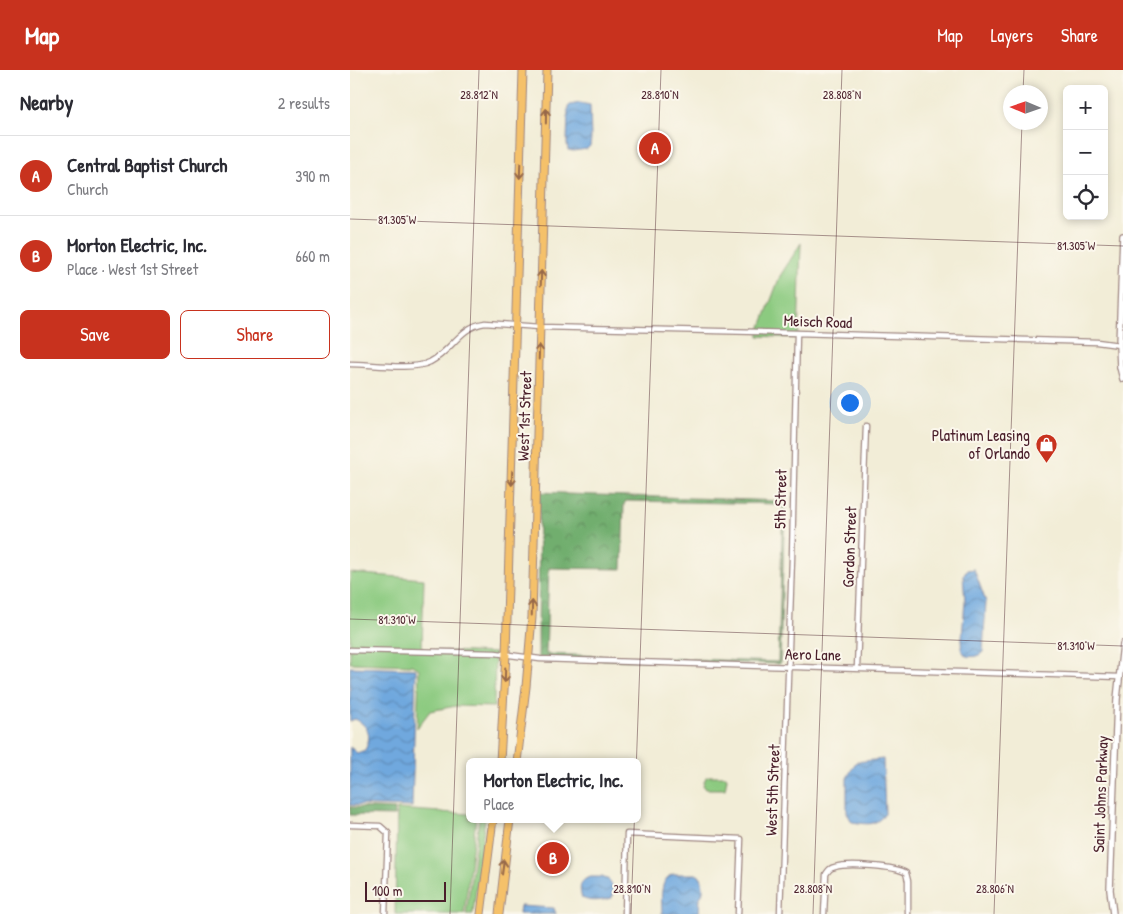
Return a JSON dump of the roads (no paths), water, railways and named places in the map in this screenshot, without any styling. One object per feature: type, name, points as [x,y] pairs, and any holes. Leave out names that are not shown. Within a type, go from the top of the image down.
[{"type":"main road","name":"West 1st Street","points":[[500,758],[506,654],[523,70]]},
{"type":"main road","name":"West 1st Street","points":[[517,758],[529,657],[532,601],[547,70]]},
{"type":"main road","points":[[481,914],[492,823]]},
{"type":"main road","points":[[499,914],[510,823]]},
{"type":"street","points":[[1123,236],[1119,345],[1120,367],[1123,379]]},
{"type":"street","name":"Meisch Road","points":[[350,364],[415,366],[429,363],[440,356],[466,329],[485,323],[540,327],[1087,342],[1119,345]]},
{"type":"street","name":"5th Street","points":[[788,666],[797,333]]},
{"type":"street","name":"Gordon Street","points":[[858,668],[866,426]]},
{"type":"street","name":"Saint Johns Parkway","points":[[1113,914],[1110,890],[1119,676],[1123,644]]},
{"type":"street","name":"Aero Lane","points":[[350,650],[506,654],[529,657],[668,663],[1119,676]]},
{"type":"street","name":"West 5th Street","points":[[780,914],[788,666]]},
{"type":"street","points":[[350,825],[380,826],[388,833],[385,914]]},
{"type":"street","points":[[625,914],[627,834],[741,839],[738,914]]},
{"type":"street","points":[[824,914],[826,874],[829,869],[837,866],[846,866],[887,867],[906,873],[908,881],[908,914]]},
{"type":"water","points":[[580,103],[590,105],[590,146],[587,149],[568,150],[568,107]]},
{"type":"water","points":[[974,569],[986,602],[983,652],[977,656],[966,656],[961,649],[965,601],[963,576],[967,570]]},
{"type":"water","points":[[350,667],[416,669],[412,807],[350,805],[350,747],[357,753],[365,750],[369,736],[366,728],[360,722],[355,719],[350,721]]},
{"type":"water","points":[[883,759],[885,814],[874,823],[852,822],[847,813],[847,778],[856,762]]},
{"type":"water","points":[[673,874],[696,874],[701,877],[703,890],[700,897],[699,914],[662,914],[663,886],[668,877]]},
{"type":"water","points":[[602,877],[609,880],[613,887],[612,898],[594,901],[582,898],[581,885],[586,878]]},
{"type":"water","points":[[520,906],[554,908],[556,914],[519,914]]},
{"type":"place","name":"Central Baptist Church","points":[[655,148]]},
{"type":"place","name":"Platinum Leasing of Orlando","points":[[1046,463]]},
{"type":"place","name":"Morton Electric, Inc.","points":[[553,858]]}]
